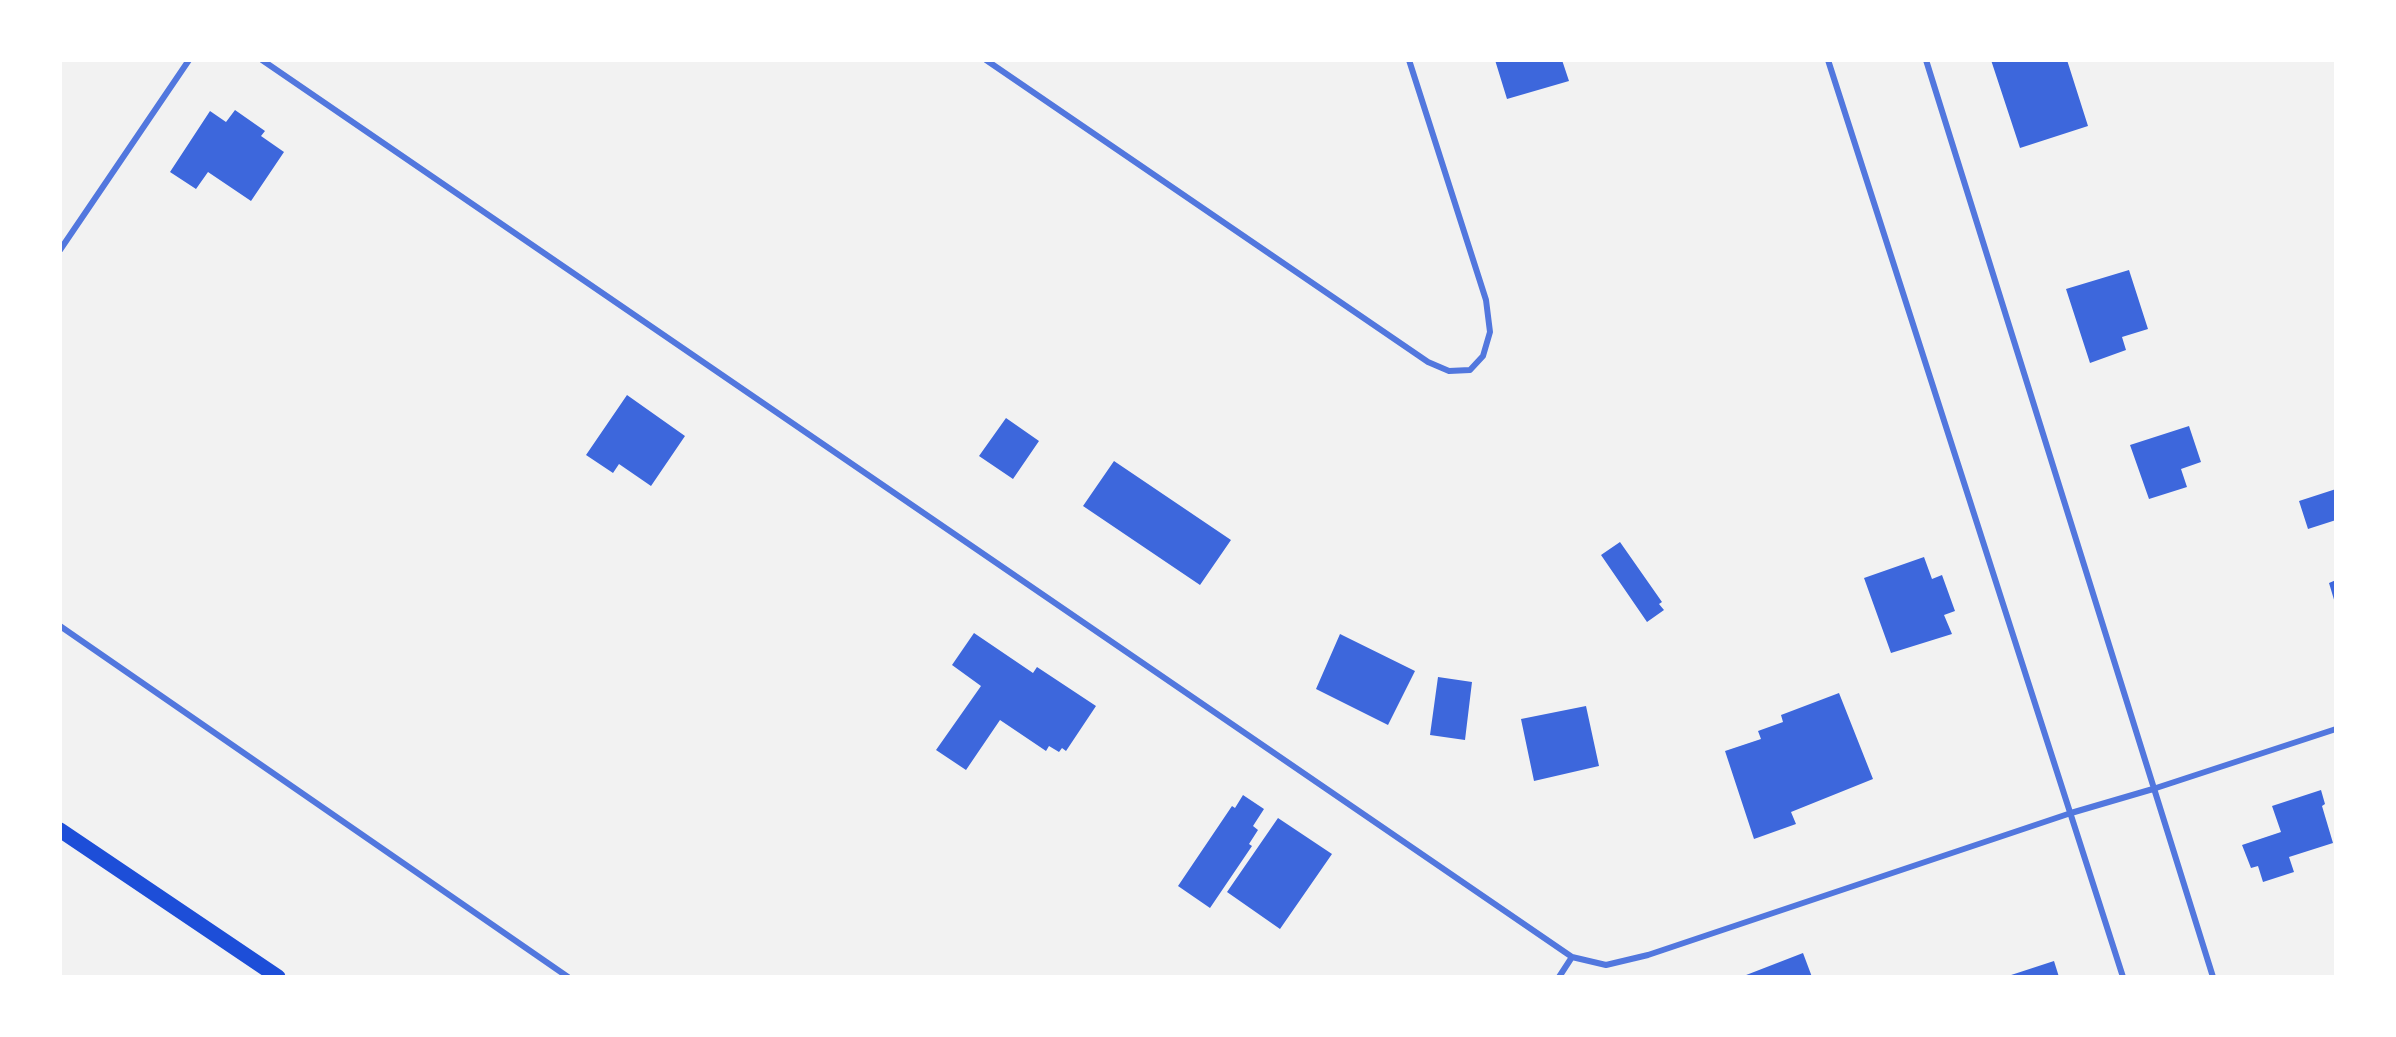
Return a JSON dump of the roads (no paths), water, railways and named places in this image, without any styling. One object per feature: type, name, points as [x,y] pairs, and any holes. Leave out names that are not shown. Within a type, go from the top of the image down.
[{"type":"main road","points":[[60,830],[278,977]]},
{"type":"street","points":[[60,250],[189,60]]},
{"type":"street","points":[[262,60],[1572,957],[1606,964],[1648,955],[2071,813],[2154,789],[2336,729]]},
{"type":"street","points":[[986,60],[1428,362],[1449,371],[1470,370],[1483,356],[1490,332],[1486,300],[1409,60]]},
{"type":"street","points":[[1828,60],[2123,977]]},
{"type":"street","points":[[1926,60],[2213,977]]},
{"type":"street","points":[[60,626],[568,977]]},
{"type":"street","points":[[1559,977],[1572,957]]}]
